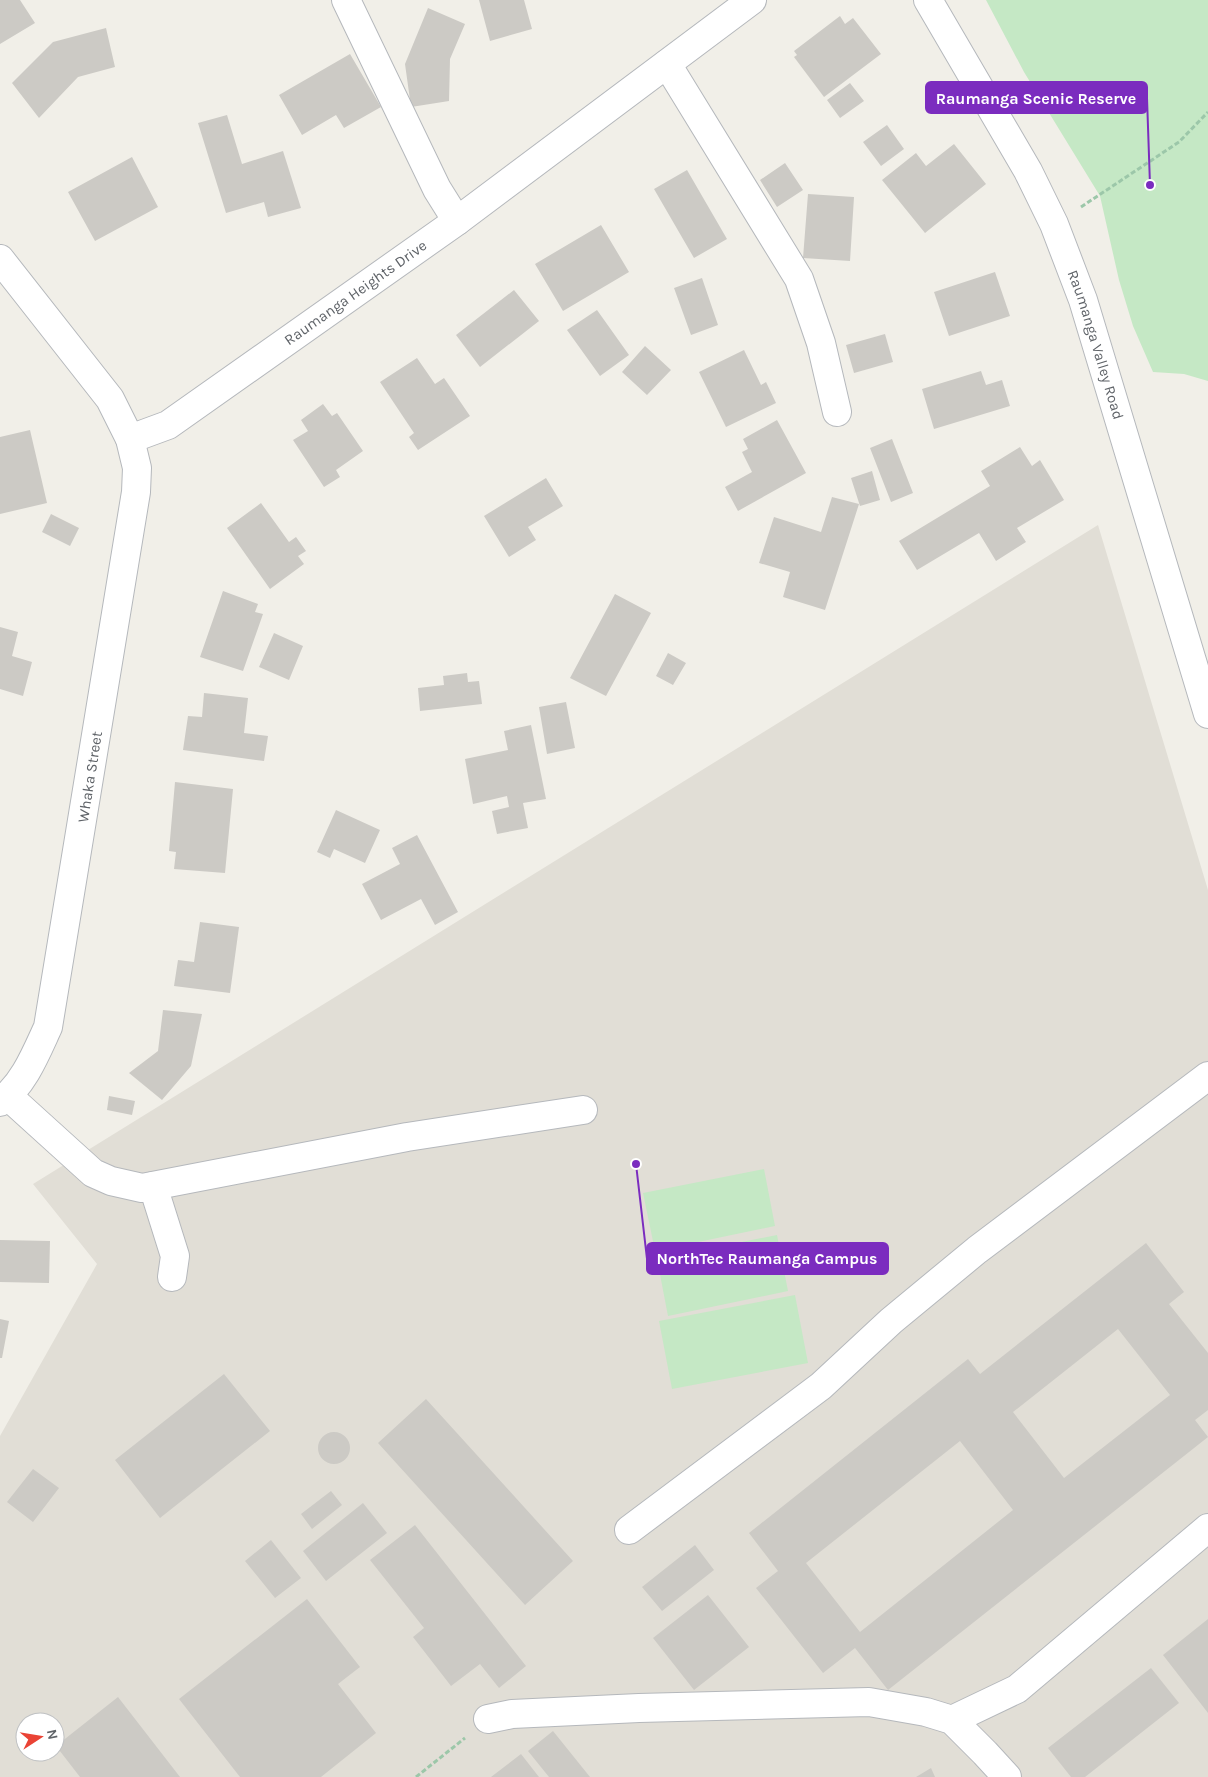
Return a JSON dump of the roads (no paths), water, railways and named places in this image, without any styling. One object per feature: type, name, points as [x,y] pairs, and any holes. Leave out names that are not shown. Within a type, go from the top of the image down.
[{"type":"street","points":[[346,0],[438,189],[457,221]]},
{"type":"street","name":"Raumanga Heights Drive","points":[[130,439],[168,425],[457,221],[752,0]]},
{"type":"street","name":"Raumanga Valley Road","points":[[928,0],[1028,171],[1054,224],[1083,300],[1208,714]]},
{"type":"street","points":[[667,64],[799,279],[821,343],[837,412]]},
{"type":"street","points":[[0,259],[110,399],[130,439]]},
{"type":"street","name":"Whaka Street","points":[[4,1099],[28,1068],[48,1027],[136,492],[137,468],[130,439]]},
{"type":"street","points":[[629,1530],[821,1386],[891,1321],[977,1250],[1208,1076]]},
{"type":"street","points":[[4,1099],[93,1173],[111,1181],[142,1188],[407,1138],[583,1110]]},
{"type":"street","points":[[153,1186],[175,1256],[172,1277]]},
{"type":"street","points":[[952,1720],[1017,1688],[1208,1528]]},
{"type":"street","points":[[488,1718],[512,1714],[639,1708],[869,1702],[926,1712],[952,1720],[1007,1777]]},
{"type":"place","name":"Raumanga Scenic Reserve","points":[[1150,185]]},
{"type":"place","name":"NorthTec Raumanga Campus","points":[[636,1164]]}]
